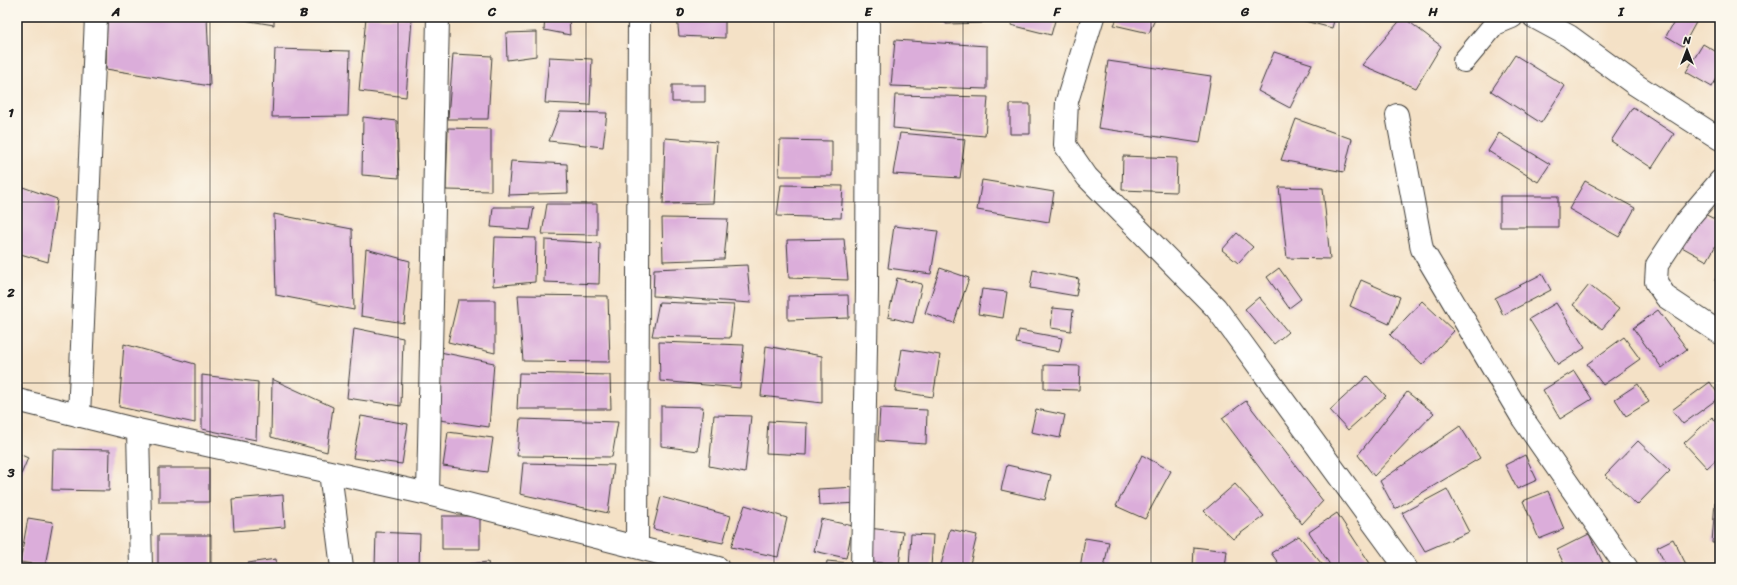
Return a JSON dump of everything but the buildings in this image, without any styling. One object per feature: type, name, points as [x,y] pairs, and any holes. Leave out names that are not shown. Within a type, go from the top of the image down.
[{"type":"street","points":[[79,416],[96,17]]},
{"type":"street","points":[[428,494],[438,17]]},
{"type":"street","points":[[637,546],[639,17]]},
{"type":"street","points":[[862,568],[867,283],[868,17]]},
{"type":"street","points":[[1094,17],[1067,101],[1064,145],[1087,177],[1216,308],[1406,568]]},
{"type":"street","points":[[1464,61],[1495,24],[1512,17]]},
{"type":"street","points":[[1534,17],[1569,36],[1636,85],[1720,139]]},
{"type":"street","points":[[1397,115],[1422,249],[1523,419],[1627,568]]},
{"type":"street","points":[[1720,181],[1686,221],[1657,265],[1656,282],[1666,297],[1720,333]]},
{"type":"street","points":[[17,400],[138,430],[428,494],[637,546],[718,568]]},
{"type":"street","points":[[138,430],[141,568]]},
{"type":"street","points":[[330,472],[342,568]]}]
